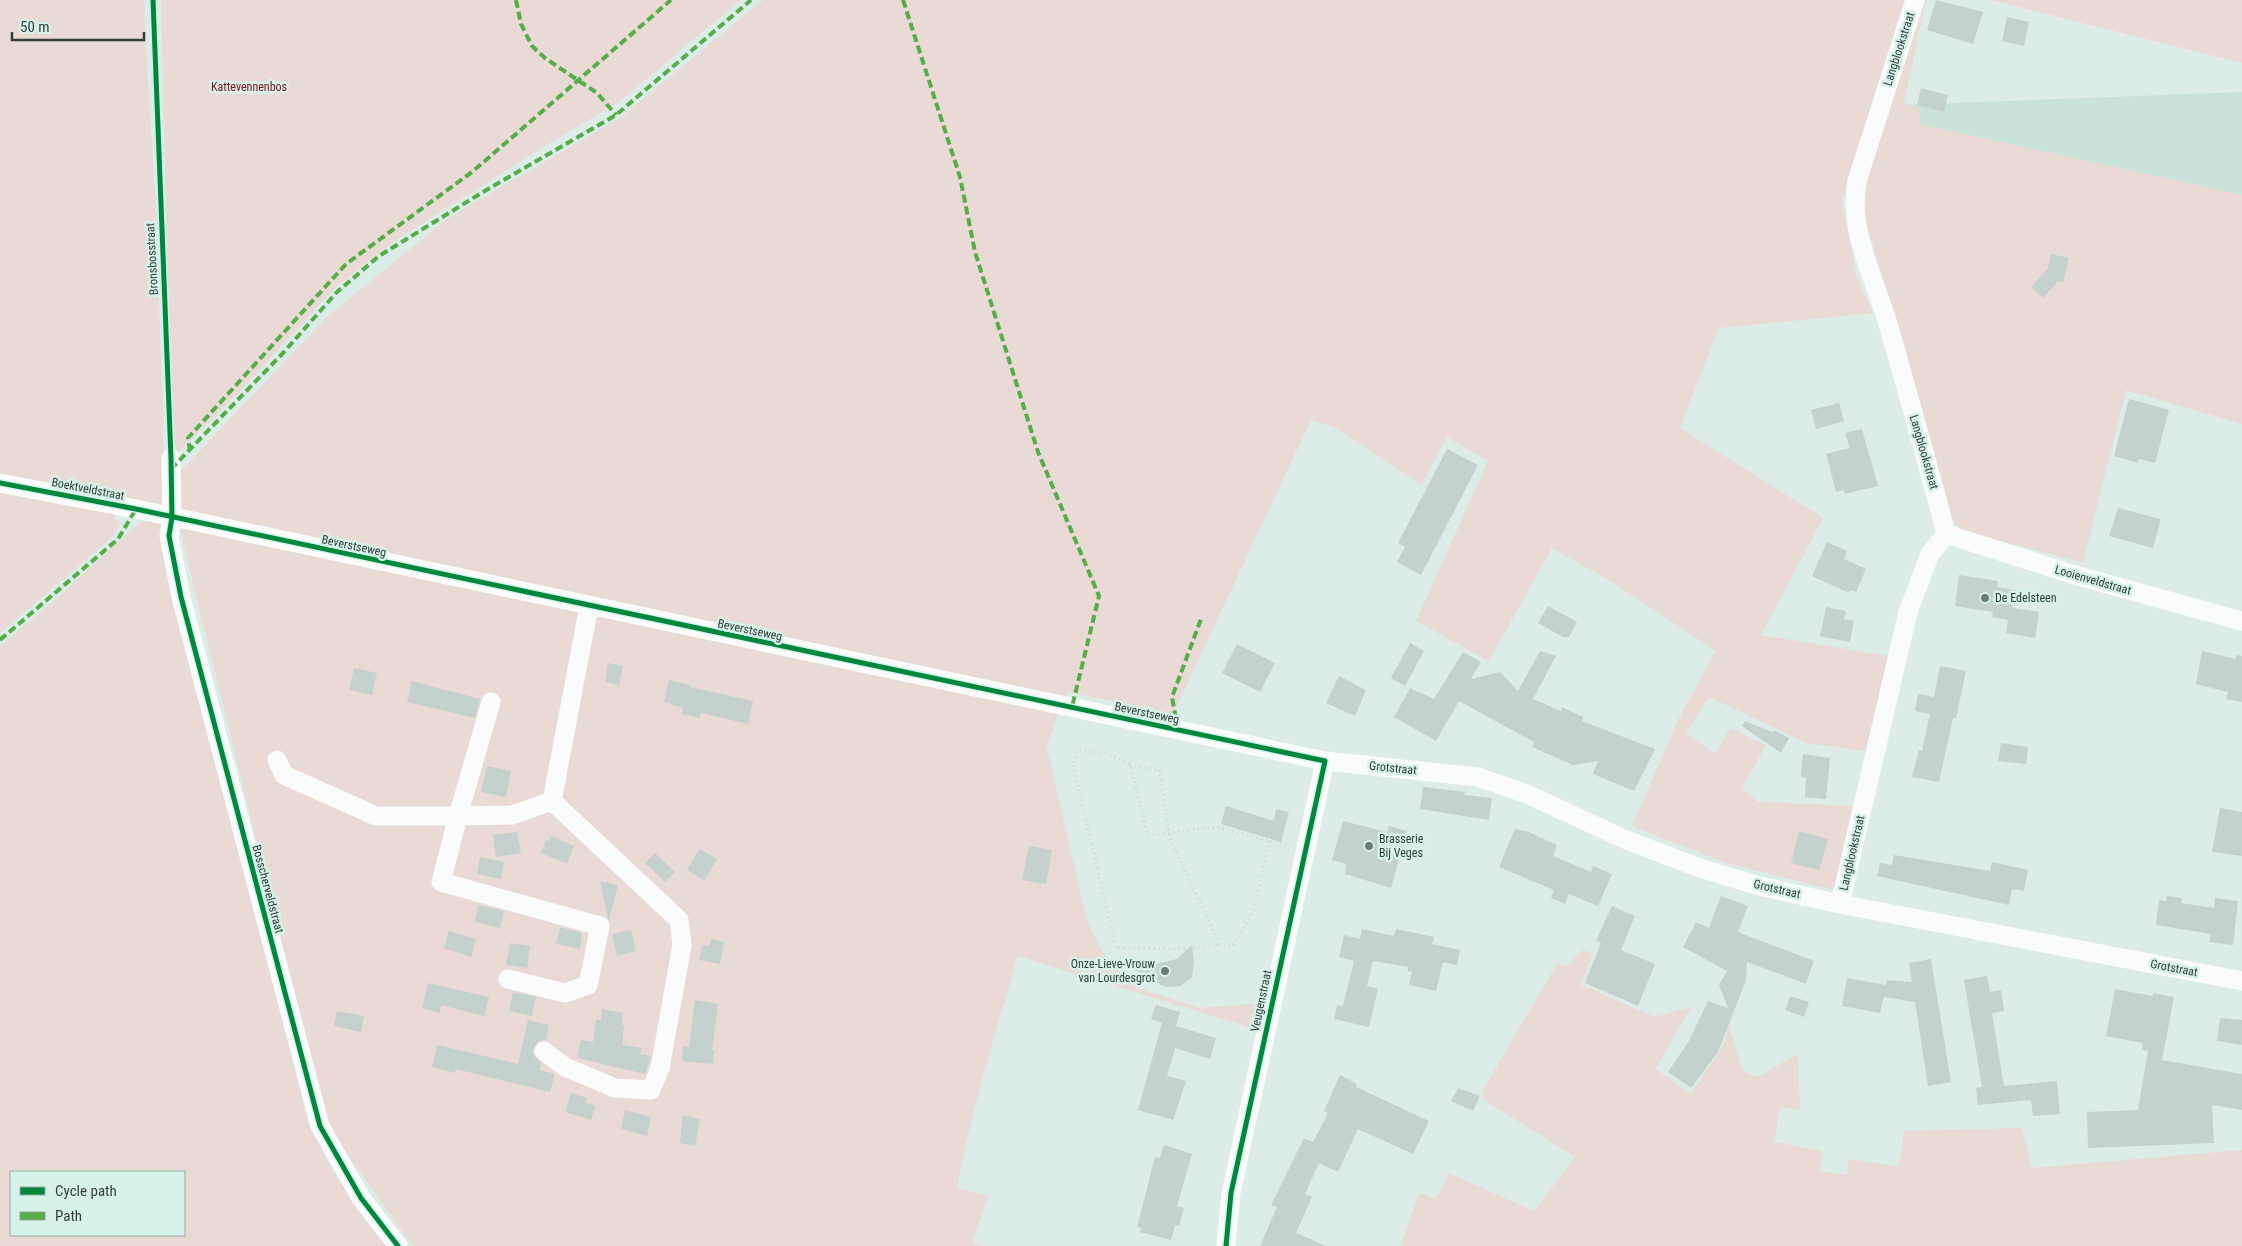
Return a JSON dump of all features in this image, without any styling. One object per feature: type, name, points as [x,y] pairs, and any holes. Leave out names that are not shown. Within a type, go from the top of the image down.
[{"type":"street","name":"Langblookstraat","points":[[1840,904],[1908,612],[1930,554],[1946,534],[1887,322],[1858,235],[1854,212],[1857,181],[1915,0]]},
{"type":"street","points":[[171,458],[172,517]]},
{"type":"street","name":"Boektveldstraat","points":[[0,483],[172,517]]},
{"type":"street","name":"Beverstseweg","points":[[172,517],[1325,761]]},
{"type":"street","name":"Bosscherveldstraat","points":[[172,517],[169,536],[181,597],[320,1126],[361,1198],[398,1246]]},
{"type":"street","name":"Looienveldstraat","points":[[1946,534],[2078,576],[2242,621]]},
{"type":"street","points":[[552,801],[589,606]]},
{"type":"street","points":[[491,702],[441,882],[600,926],[588,985],[565,993],[508,979]]},
{"type":"street","points":[[277,760],[284,775],[376,816],[512,815],[552,801]]},
{"type":"street","name":"Grotstraat","points":[[1325,761],[1478,777],[1527,794],[1624,839],[1696,867],[1755,885],[1840,904],[2242,981]]},
{"type":"street","name":"Veugenstraat","points":[[1226,1246],[1231,1193],[1304,849],[1325,761]]},
{"type":"street","points":[[544,1051],[565,1067],[615,1088],[650,1090],[660,1068],[682,945],[679,920],[552,801]]},
{"type":"path","points":[[1218,945],[1170,838],[1159,770],[1130,765],[1109,754],[1078,750],[1073,766],[1116,948],[1182,949],[1218,945],[1233,946],[1254,909],[1269,840]]},
{"type":"path","points":[[1130,765],[1148,835],[1168,831],[1216,827],[1304,849]]},
{"type":"shaded area","points":[[2242,92],[2242,195],[1919,124],[1921,109],[1904,105]]},
{"type":"green space","points":[[0,0],[144,0],[155,190],[164,422],[162,428],[164,506],[0,477]]},
{"type":"green space","name":"Kattevennenbos","points":[[161,0],[741,0],[619,102],[396,240],[337,286],[229,403],[177,454],[172,427]]},
{"type":"green space","points":[[763,0],[1904,0],[1886,69],[1842,201],[1857,278],[1873,313],[1719,328],[1680,428],[1823,518],[1761,635],[1888,656],[1866,751],[1807,743],[1709,697],[1686,733],[1715,754],[1730,728],[1766,745],[1742,788],[1758,802],[1856,806],[1834,890],[1726,863],[1632,826],[1680,716],[1716,651],[1612,582],[1552,548],[1489,661],[1416,621],[1488,461],[1447,437],[1421,485],[1334,427],[1311,420],[1173,714],[1068,692],[1057,717],[1047,748],[1087,921],[1107,960],[1137,988],[1200,1008],[1261,1003],[1255,1029],[1018,956],[977,1100],[957,1188],[988,1196],[973,1242],[983,1246],[413,1246],[326,1125],[182,538],[178,474],[327,317],[448,218],[620,118]]},
{"type":"green space","points":[[1924,0],[1926,0],[1904,104],[1921,109],[1919,124],[2242,195],[2242,424],[2126,390],[2083,563],[1961,530],[1953,520],[1899,327],[1866,224],[1865,205],[1868,172]]},
{"type":"green space","points":[[1991,0],[2242,0],[2242,63]]},
{"type":"green space","points":[[0,490],[113,512],[119,526],[111,538],[0,633]]},
{"type":"green space","points":[[150,520],[161,524],[165,530],[178,616],[308,1121],[333,1172],[390,1246],[0,1246],[0,646],[62,594],[140,523]]},
{"type":"green space","points":[[1583,950],[1593,953],[1581,985],[1655,1017],[1691,1007],[1656,1069],[1691,1094],[1723,1046],[1729,1025],[1742,1070],[1757,1077],[1798,1054],[1800,1110],[1780,1107],[1774,1142],[1823,1151],[1819,1171],[1847,1175],[1849,1159],[1899,1167],[1904,1131],[2022,1128],[2032,1168],[2242,1150],[2242,1246],[1401,1246],[1419,1193],[1436,1199],[1449,1173],[1534,1211],[1575,1157],[1484,1100],[1483,1090],[1557,964],[1567,966]]},
{"type":"building","points":[[1936,0],[1983,12],[1973,44],[1927,30]]},
{"type":"building","points":[[2007,17],[2029,22],[2024,46],[2002,41]]},
{"type":"building","points":[[1921,88],[1948,95],[1944,112],[1917,105]]},
{"type":"building","points":[[2051,254],[2069,258],[2063,282],[2058,281],[2043,298],[2031,287],[2048,268]]},
{"type":"building","points":[[2129,399],[2169,410],[2155,463],[2139,459],[2138,463],[2114,456]]},
{"type":"building","points":[[1839,403],[1844,421],[1816,429],[1811,410]]},
{"type":"building","points":[[1862,429],[1878,486],[1845,494],[1844,490],[1836,492],[1826,454],[1850,448],[1845,433]]},
{"type":"building","points":[[1447,449],[1478,465],[1421,575],[1397,562],[1405,547],[1398,543]]},
{"type":"building","points":[[2118,508],[2161,519],[2153,548],[2109,536]]},
{"type":"building","points":[[1827,542],[1847,551],[1844,559],[1866,569],[1856,592],[1850,590],[1849,593],[1812,576]]},
{"type":"building","name":"De Edelsteen","points":[[1959,575],[1998,581],[1997,587],[2015,590],[2012,608],[2039,612],[2035,638],[2006,633],[2008,620],[1992,617],[1993,612],[1955,606]]},
{"type":"building","points":[[1548,606],[1577,622],[1569,637],[1563,637],[1538,623]]},
{"type":"building","points":[[1826,607],[1846,611],[1844,619],[1854,621],[1850,642],[1820,636]]},
{"type":"building","points":[[1410,643],[1424,651],[1405,686],[1391,678]]},
{"type":"building","points":[[1237,644],[1275,663],[1260,692],[1222,673]]},
{"type":"building","points":[[1540,651],[1556,656],[1533,699],[1561,711],[1562,707],[1583,717],[1582,721],[1655,749],[1634,791],[1593,774],[1598,761],[1573,765],[1532,747],[1534,742],[1459,701],[1436,741],[1394,717],[1410,688],[1434,699],[1463,652],[1481,662],[1471,679],[1500,672],[1518,691]]},
{"type":"building","points":[[2202,651],[2236,659],[2236,655],[2242,656],[2242,702],[2226,699],[2228,692],[2196,684]]},
{"type":"building","points":[[608,663],[623,666],[619,685],[605,682]]},
{"type":"building","points":[[1940,666],[1966,671],[1956,718],[1953,718],[1939,782],[1912,777],[1919,750],[1922,751],[1930,714],[1915,711],[1918,694],[1934,697]]},
{"type":"building","points":[[354,668],[377,673],[372,695],[349,690]]},
{"type":"building","points":[[1339,676],[1366,690],[1355,716],[1326,703]]},
{"type":"building","points":[[669,680],[690,685],[690,687],[753,701],[748,724],[701,713],[700,718],[682,714],[683,708],[664,702]]},
{"type":"building","points":[[412,681],[480,699],[475,718],[407,702]]},
{"type":"building","points":[[1745,721],[1772,732],[1774,730],[1789,738],[1781,753],[1742,726]]},
{"type":"building","points":[[2001,743],[2028,747],[2026,764],[1998,761]]},
{"type":"building","points":[[1803,754],[1830,758],[1826,799],[1805,797],[1806,778],[1801,777]]},
{"type":"building","points":[[487,766],[511,771],[506,797],[481,792]]},
{"type":"building","points":[[1423,787],[1465,792],[1464,795],[1492,798],[1489,820],[1420,809]]},
{"type":"building","points":[[1226,806],[1274,821],[1276,809],[1289,812],[1281,842],[1221,824]]},
{"type":"building","points":[[2220,808],[2242,812],[2242,856],[2212,852]]},
{"type":"building","name":"Brasserie Bij Veges","points":[[1343,821],[1387,832],[1389,826],[1407,831],[1391,888],[1345,874],[1346,864],[1332,860]]},
{"type":"building","points":[[1515,829],[1529,832],[1557,845],[1553,856],[1591,872],[1593,866],[1612,874],[1598,906],[1569,894],[1565,904],[1551,898],[1554,890],[1499,867]]},
{"type":"building","points":[[1799,831],[1828,839],[1819,870],[1791,863]]},
{"type":"building","points":[[517,832],[521,853],[496,857],[493,835]]},
{"type":"building","points":[[551,836],[574,846],[567,864],[541,853],[546,840],[549,841]]},
{"type":"building","points":[[1029,846],[1052,850],[1046,884],[1022,880]]},
{"type":"building","points":[[699,849],[717,859],[704,881],[687,870]]},
{"type":"building","points":[[655,853],[675,872],[665,882],[645,863]]},
{"type":"building","points":[[1894,855],[1990,871],[1992,862],[2028,870],[2024,891],[2012,889],[2009,905],[1877,876],[1880,863],[1892,865]]},
{"type":"building","points":[[480,857],[504,862],[501,879],[477,874]]},
{"type":"building","points":[[600,881],[618,885],[609,920],[608,919]]},
{"type":"building","points":[[1721,896],[1748,906],[1738,932],[1814,961],[1806,984],[1747,962],[1746,980],[1718,1052],[1691,1088],[1668,1072],[1689,1041],[1708,1001],[1728,1008],[1719,985],[1727,971],[1683,947],[1696,922],[1709,928]]},
{"type":"building","points":[[2167,896],[2182,898],[2181,903],[2214,908],[2215,898],[2238,901],[2233,945],[2209,942],[2211,934],[2156,925],[2159,900],[2166,901]]},
{"type":"building","points":[[478,905],[504,911],[500,928],[475,922]]},
{"type":"building","points":[[1612,906],[1635,916],[1621,950],[1655,964],[1638,1006],[1585,983],[1601,943],[1596,940]]},
{"type":"building","points":[[560,927],[582,933],[580,949],[556,944]]},
{"type":"building","points":[[1362,929],[1394,936],[1396,929],[1434,937],[1432,944],[1460,950],[1457,965],[1443,962],[1436,991],[1409,985],[1412,972],[1408,971],[1408,967],[1373,961],[1367,986],[1378,989],[1369,1027],[1334,1019],[1337,1005],[1343,1006],[1354,961],[1339,957],[1344,935],[1360,939]]},
{"type":"building","points":[[631,930],[636,951],[617,956],[612,934]]},
{"type":"building","points":[[449,931],[476,939],[471,957],[444,948]]},
{"type":"building","points":[[711,939],[724,942],[720,964],[699,960],[702,945],[709,946]]},
{"type":"building","points":[[510,943],[530,946],[527,968],[506,965]]},
{"type":"building","name":"Onze-Lieve-Vrouw van Lourdesgrot","points":[[1192,945],[1194,962],[1192,977],[1181,986],[1167,987],[1143,977],[1127,962],[1151,965],[1177,959]]},
{"type":"building","points":[[1931,959],[1951,1082],[1928,1086],[1915,1002],[1884,997],[1880,1013],[1842,1006],[1847,978],[1886,985],[1887,980],[1912,982],[1909,963]]},
{"type":"building","points":[[1987,976],[1990,992],[2001,990],[2004,1011],[1992,1013],[2004,1086],[2057,1081],[2060,1114],[2033,1116],[2031,1100],[1978,1105],[1976,1088],[1982,1087],[1964,980]]},
{"type":"building","points":[[428,983],[489,997],[484,1016],[441,1005],[440,1013],[422,1008]]},
{"type":"building","points":[[2115,989],[2153,996],[2153,993],[2174,997],[2162,1060],[2242,1074],[2242,1110],[2212,1105],[2214,1143],[2088,1148],[2087,1112],[2138,1110],[2148,1051],[2142,1050],[2143,1043],[2106,1036]]},
{"type":"building","points":[[513,992],[536,997],[532,1016],[509,1011]]},
{"type":"building","points":[[1790,996],[1809,1002],[1804,1017],[1785,1010]]},
{"type":"building","points":[[695,1000],[718,1004],[712,1050],[714,1050],[713,1064],[682,1061],[683,1046],[689,1047]]},
{"type":"building","points":[[1156,1005],[1180,1012],[1176,1026],[1216,1038],[1210,1059],[1175,1048],[1167,1076],[1186,1081],[1173,1120],[1138,1110],[1162,1023],[1151,1019]]},
{"type":"building","points":[[602,1009],[623,1013],[622,1045],[642,1048],[640,1054],[651,1056],[645,1074],[577,1058],[581,1040],[593,1042],[596,1020],[601,1020]]},
{"type":"building","points":[[337,1011],[364,1016],[361,1032],[334,1026]]},
{"type":"building","points":[[2220,1018],[2242,1020],[2242,1045],[2217,1041]]},
{"type":"building","points":[[528,1020],[549,1025],[546,1040],[539,1041],[533,1050],[534,1056],[541,1063],[540,1070],[555,1074],[550,1092],[456,1069],[455,1073],[432,1067],[437,1045],[518,1064]]},
{"type":"building","points":[[1340,1075],[1357,1084],[1356,1087],[1429,1121],[1413,1154],[1358,1129],[1338,1172],[1319,1163],[1305,1194],[1312,1197],[1296,1233],[1326,1246],[1260,1246],[1277,1207],[1271,1205],[1304,1138],[1313,1142],[1328,1113],[1324,1111]]},
{"type":"building","points":[[1458,1088],[1480,1096],[1473,1111],[1451,1101]]},
{"type":"building","points":[[571,1093],[587,1098],[586,1103],[595,1106],[591,1120],[565,1112]]},
{"type":"building","points":[[625,1110],[651,1117],[647,1136],[621,1129]]},
{"type":"building","points":[[683,1115],[700,1119],[695,1146],[680,1143]]},
{"type":"building","points":[[1164,1145],[1192,1154],[1177,1206],[1184,1208],[1179,1226],[1175,1225],[1171,1240],[1140,1232],[1141,1228],[1137,1227],[1155,1157],[1160,1158]]},
{"type":"marked path","points":[[516,0],[521,24],[532,46],[545,58],[597,93],[616,115]]},
{"type":"marked path","points":[[190,451],[188,438],[346,264],[472,172],[671,0]]},
{"type":"marked path","points":[[171,469],[284,352],[337,292],[379,256],[483,192],[616,115],[751,0]]},
{"type":"marked path","points":[[903,0],[960,177],[975,252],[1038,452],[1099,596],[1072,707]]},
{"type":"marked path","points":[[0,640],[118,539],[136,509]]},
{"type":"marked path","points":[[1178,730],[1172,697],[1201,619]]},
{"type":"cycle path","name":"Bronsbosstraat","points":[[153,0],[171,458],[172,517],[169,536],[181,597],[320,1126],[361,1198],[398,1246]]},
{"type":"cycle path","points":[[0,483],[136,509],[1325,761],[1231,1193],[1226,1246]]},
{"type":"place","name":"De Edelsteen","points":[[1985,598]]},
{"type":"place","name":"Brasserie Bij Veges","points":[[1369,846]]},
{"type":"place","name":"Onze-Lieve-Vrouw van Lourdesgrot","points":[[1165,971]]}]
